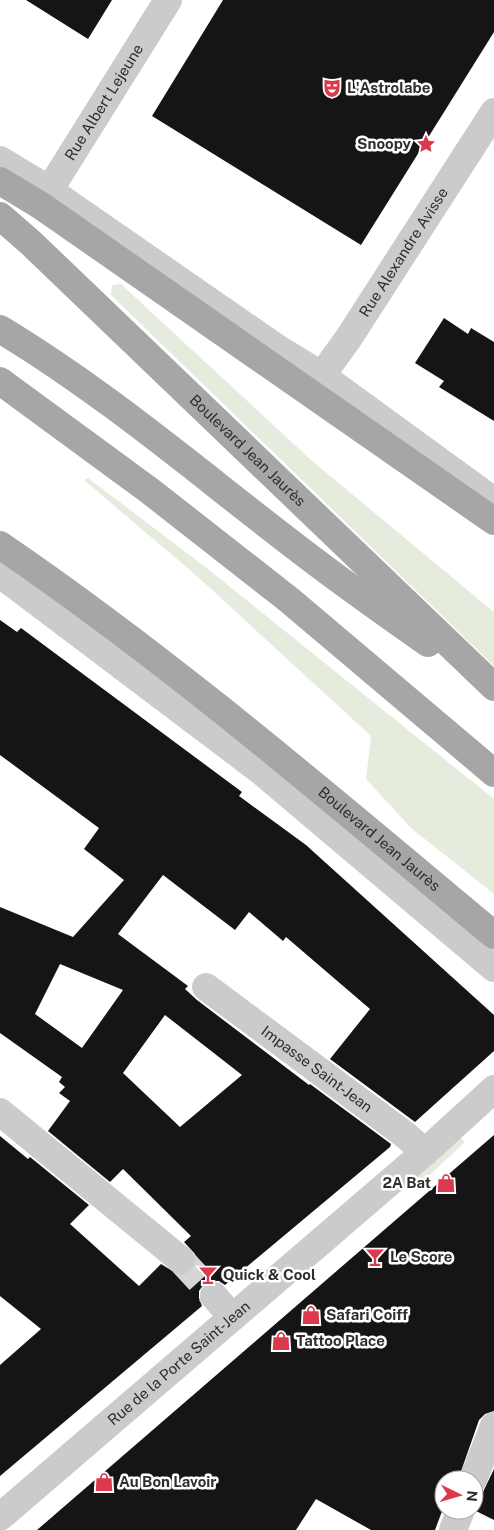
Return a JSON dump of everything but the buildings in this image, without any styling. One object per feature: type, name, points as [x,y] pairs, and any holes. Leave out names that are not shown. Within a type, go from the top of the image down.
[{"type":"main road","points":[[0,181],[45,198],[316,383],[494,522]]},
{"type":"main road","name":"Boulevard Jean Jaurès","points":[[0,216],[31,243],[494,687]]},
{"type":"main road","points":[[0,329],[30,347],[178,454],[317,563],[494,691]]},
{"type":"main road","points":[[0,381],[150,491],[273,587],[494,773]]},
{"type":"main road","name":"Boulevard Jean Jaurès","points":[[0,545],[103,619],[318,788],[494,935]]},
{"type":"street","name":"Rue Albert Lejeune","points":[[45,198],[168,0]]},
{"type":"street","name":"Rue Alexandre Avisse","points":[[316,383],[348,339],[494,112]]},
{"type":"street","points":[[0,160],[45,198]]},
{"type":"street","points":[[316,383],[494,502]]},
{"type":"street","points":[[0,574],[261,771],[494,968]]},
{"type":"street","name":"Impasse Saint-Jean","points":[[206,987],[404,1134],[424,1152]]},
{"type":"street","name":"Rue de la Porte Saint-Jean","points":[[0,1517],[424,1152],[494,1089]]},
{"type":"street","points":[[0,1112],[181,1260]]},
{"type":"street","points":[[214,1296],[232,1317]]},
{"type":"street","points":[[477,1470],[494,1426]]},
{"type":"street","points":[[0,1527],[3,1530]]},
{"type":"shaded area","points":[[121,284],[312,461],[494,612],[494,666],[111,295],[112,285]]},
{"type":"shaded area","points":[[88,478],[204,566],[494,799],[494,894],[411,828],[366,779],[371,736],[198,577],[84,480]]},
{"type":"shaded area","points":[[461,1138],[465,1142],[418,1186],[412,1179]]},
{"type":"tunnel","points":[[181,1260],[214,1296]]},
{"type":"place","name":"L'Astrolabe","points":[[332,88]]},
{"type":"place","name":"Snoopy","points":[[426,144]]},
{"type":"place","name":"2A Bat","points":[[446,1183]]},
{"type":"place","name":"Le Score","points":[[375,1257]]},
{"type":"place","name":"Quick & Cool","points":[[208,1275]]},
{"type":"place","name":"Safari Coiff","points":[[311,1315]]},
{"type":"place","name":"Tattoo Place","points":[[281,1341]]},
{"type":"place","name":"Au Bon Lavoir","points":[[104,1482]]}]
